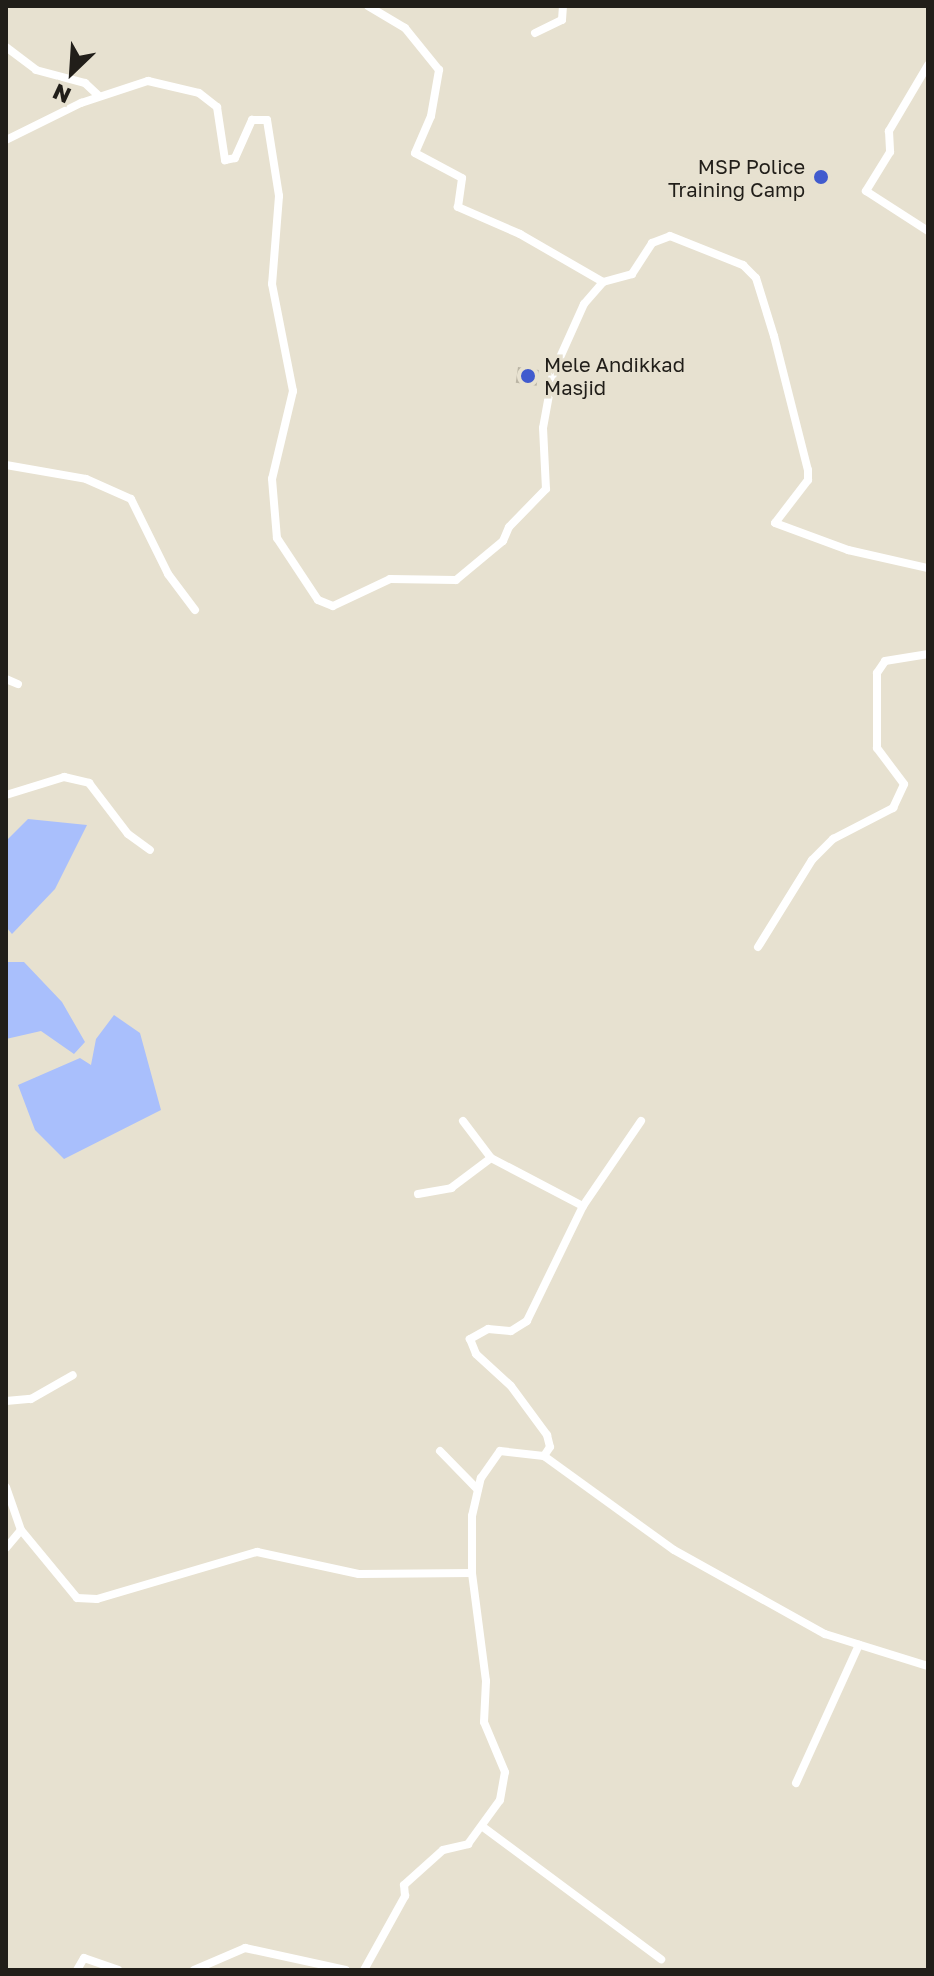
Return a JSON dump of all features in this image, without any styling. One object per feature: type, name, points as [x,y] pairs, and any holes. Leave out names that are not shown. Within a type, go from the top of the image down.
[{"type":"street","points":[[368,6],[405,28],[439,70],[431,116],[415,153],[462,178],[458,207],[603,282]]},
{"type":"street","points":[[535,33],[562,20],[563,6]]},
{"type":"street","points":[[6,47],[36,70],[85,83],[99,96]]},
{"type":"street","points":[[928,65],[889,131],[890,152],[866,191],[928,231]]},
{"type":"street","points":[[6,140],[99,96],[148,81],[199,93],[217,107],[220,148],[229,161],[252,120],[270,124],[279,196],[272,284],[293,391],[272,479],[274,521],[277,538],[318,600],[333,606],[390,579],[456,580],[524,517],[546,489],[543,428],[553,373],[584,304],[603,282],[632,274],[652,243],[670,236],[743,265],[756,278],[808,470],[808,480],[775,523],[848,550],[928,568]]},
{"type":"street","points":[[6,465],[86,479],[131,499],[168,574],[195,610]]},
{"type":"street","points":[[758,947],[812,860],[833,839],[893,808],[904,784],[877,748],[877,673],[892,658],[928,654]]},
{"type":"street","points":[[6,679],[18,684]]},
{"type":"street","points":[[6,795],[64,777],[89,783],[128,834],[150,850]]},
{"type":"street","points":[[463,1121],[491,1158],[583,1206]]},
{"type":"street","points":[[544,1456],[550,1447],[547,1435],[511,1386],[476,1354],[470,1339],[488,1329],[511,1331],[527,1321],[583,1206],[641,1121]]},
{"type":"street","points":[[418,1194],[451,1188],[491,1158]]},
{"type":"street","points":[[6,1401],[31,1399],[73,1375]]},
{"type":"street","points":[[440,1451],[478,1490]]},
{"type":"street","points":[[364,1970],[419,1867],[468,1844],[500,1800],[505,1772],[484,1722],[486,1681],[472,1573],[478,1490],[500,1451],[544,1456],[674,1550],[825,1634],[928,1666]]},
{"type":"street","points":[[6,1487],[21,1530],[77,1598],[128,1592],[257,1552],[359,1574],[472,1573]]},
{"type":"street","points":[[6,1548],[21,1530]]},
{"type":"street","points":[[796,1783],[859,1645]]},
{"type":"street","points":[[483,1827],[661,1959]]},
{"type":"street","points":[[194,1970],[245,1948],[346,1970]]},
{"type":"street","points":[[77,1970],[84,1958],[118,1970]]},
{"type":"water","points":[[28,819],[87,825],[55,889],[12,934],[6,927],[6,841]]},
{"type":"water","points":[[6,962],[24,962],[62,1002],[85,1042],[74,1054],[41,1031],[6,1039]]},
{"type":"water","points":[[114,1015],[140,1033],[161,1110],[64,1159],[35,1130],[18,1085],[80,1058],[91,1065],[96,1039]]},
{"type":"building","name":"Mele Andikkad Masjid","points":[[518,367],[539,370],[537,386],[516,383]]},
{"type":"place","name":"MSP Police Training Camp","points":[[821,177]]},
{"type":"place","name":"Mele Andikkad Masjid","points":[[528,376]]}]
